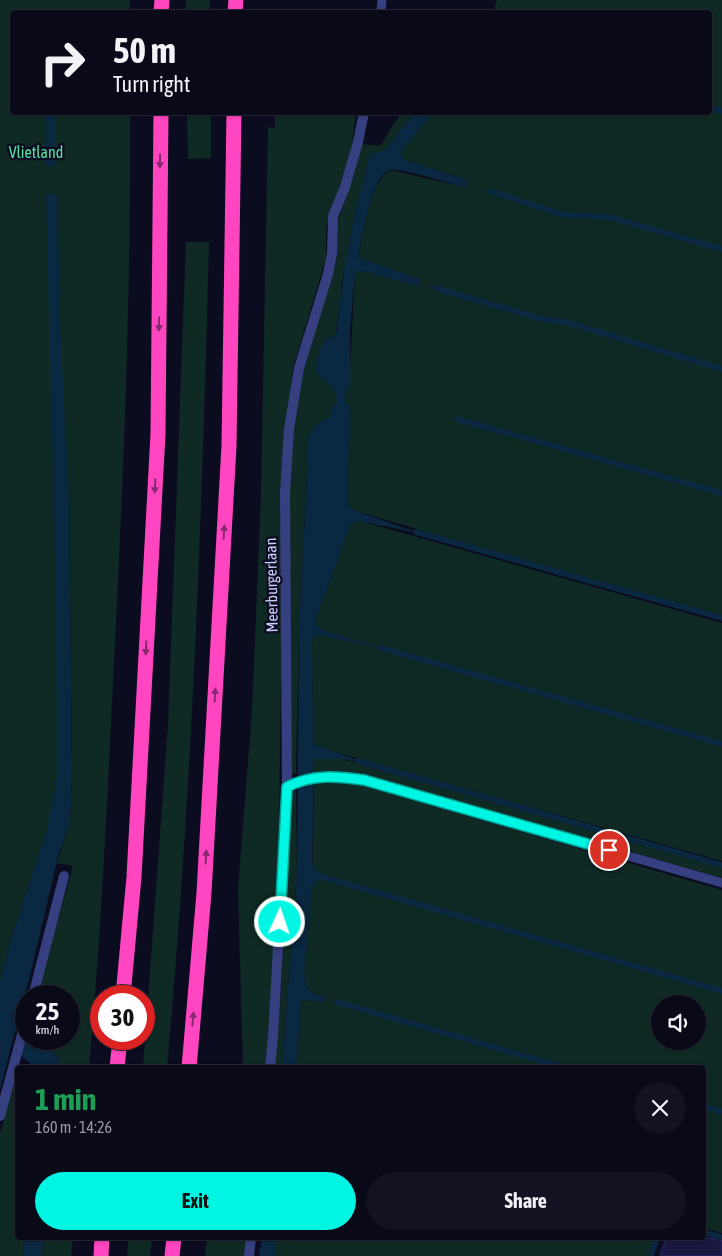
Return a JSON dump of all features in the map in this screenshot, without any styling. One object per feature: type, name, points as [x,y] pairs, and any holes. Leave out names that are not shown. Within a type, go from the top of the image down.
[{"type":"highway","points":[[124,985],[134,877],[158,434],[160,115]]},
{"type":"highway","points":[[189,1065],[204,893],[229,446],[234,115]]},
{"type":"highway","points":[[117,1065],[119,1050]]},
{"type":"highway","points":[[101,1256],[102,1240]]},
{"type":"highway","points":[[172,1256],[174,1240]]},
{"type":"street","name":"Meerburgerlaan","points":[[270,1065],[292,785],[285,493],[289,429],[299,368],[328,274],[332,253],[334,216],[345,187],[363,115]]},
{"type":"street","points":[[36,985],[64,876]]},
{"type":"street","points":[[0,1116],[18,1050]]},
{"type":"street","points":[[249,1256],[251,1240]]},
{"type":"lane","points":[[292,785],[314,777],[335,776],[364,780],[722,883]]},
{"type":"green space","name":"Vlietland","points":[[0,0],[130,0],[130,10],[10,10],[10,115],[130,115],[128,311],[121,509],[98,961],[96,985],[90,985],[89,1065],[58,1065],[59,1058],[39,1050],[80,1050],[80,985],[40,985],[73,866],[57,863],[70,822],[72,779],[69,485],[65,776],[14,930],[0,981]]},
{"type":"green space","points":[[186,0],[210,0],[210,10],[186,10]]},
{"type":"green space","points":[[497,0],[722,0],[722,108],[712,106],[712,10],[494,10]]},
{"type":"green space","points":[[712,108],[722,110],[722,620],[353,510],[347,502],[350,407],[345,402],[345,391],[349,385],[355,273],[364,271],[418,286],[420,279],[358,258],[372,198],[383,177],[390,170],[465,187],[467,180],[404,160],[399,153],[430,115],[712,115]]},
{"type":"green space","points":[[187,115],[211,115],[211,158],[188,159]]},
{"type":"green space","points":[[275,115],[356,115],[351,151],[326,228],[326,258],[293,368],[284,438],[278,905],[266,1065],[243,1065],[238,889],[252,711],[261,494],[268,127],[275,128]]},
{"type":"green space","points":[[400,115],[412,115],[384,151],[356,209],[341,287],[341,301],[335,336],[330,337],[316,367],[319,375],[336,390],[337,402],[332,407],[332,417],[315,425],[308,438],[299,627],[296,774],[291,774],[289,494],[293,428],[302,370],[342,207],[354,175],[362,144],[380,146]]},
{"type":"green space","points":[[186,242],[209,242],[195,655],[183,861],[167,1065],[143,1065],[144,1050],[155,1050],[155,985],[149,985],[168,725]]},
{"type":"green space","points":[[360,521],[722,623],[722,861],[328,750],[313,744],[312,639],[317,635],[378,647],[325,631],[315,625],[351,523]]},
{"type":"green space","points":[[314,759],[342,759],[722,867],[722,878],[378,780],[340,773],[314,773]]},
{"type":"green space","points":[[333,782],[356,784],[722,890],[722,1233],[706,1229],[706,1065],[296,1065],[301,1000],[324,1002],[325,997],[308,988],[304,975],[312,886],[314,784]]},
{"type":"green space","points":[[293,791],[296,791],[297,874],[282,1065],[273,1065],[281,993],[290,795]]},
{"type":"green space","points":[[15,1077],[15,1240],[24,1240],[23,1256],[0,1256],[0,1134]]},
{"type":"green space","points":[[43,1240],[73,1240],[71,1256],[42,1256]]},
{"type":"green space","points":[[129,1240],[152,1240],[150,1256],[127,1256]]},
{"type":"green space","points":[[207,1240],[248,1240],[246,1256],[205,1256]]},
{"type":"green space","points":[[277,1240],[653,1240],[649,1256],[275,1256]]},
{"type":"water","points":[[45,115],[55,115],[55,165],[49,167],[45,165]]},
{"type":"water","points":[[412,115],[430,115],[400,153],[405,160],[467,180],[465,187],[415,174],[390,170],[383,174],[368,209],[358,258],[420,279],[418,286],[364,271],[355,273],[350,330],[350,385],[345,391],[345,401],[350,407],[347,502],[353,510],[422,534],[360,521],[351,523],[316,618],[315,625],[325,631],[386,649],[317,635],[312,639],[313,744],[365,763],[342,759],[314,759],[312,864],[321,877],[312,887],[304,975],[306,985],[310,991],[325,997],[324,1002],[301,1000],[296,1065],[282,1065],[297,874],[299,627],[308,438],[315,425],[332,416],[332,407],[337,402],[333,388],[318,374],[316,363],[324,340],[335,336],[337,329],[345,263],[370,155],[384,151]]},
{"type":"water","points":[[46,194],[57,195],[61,347],[69,499],[72,779],[70,822],[58,857],[28,985],[15,985],[15,1032],[0,1089],[0,981],[14,930],[47,830],[58,772],[54,501]]},
{"type":"water","points":[[22,1050],[50,1050],[59,1059],[58,1065],[32,1065],[21,1056]]},
{"type":"water","points":[[24,1240],[43,1240],[42,1256],[23,1256]]},
{"type":"water","points":[[262,1240],[277,1240],[275,1256],[259,1256]]},
{"type":"building","points":[[706,1238],[710,1238],[722,1241],[722,1256],[660,1256],[665,1240],[706,1240]]},
{"type":"waterway","points":[[712,108],[722,111]]},
{"type":"waterway","points":[[490,191],[563,215],[609,217],[722,249]]},
{"type":"waterway","points":[[435,288],[542,319],[569,323],[722,369]]},
{"type":"waterway","points":[[457,419],[722,493]]},
{"type":"waterway","points":[[416,532],[722,618]]},
{"type":"waterway","points":[[381,648],[722,744]]},
{"type":"waterway","points":[[358,761],[722,865]]},
{"type":"waterway","points":[[315,875],[722,991]]},
{"type":"waterway","points":[[337,1002],[556,1065]]},
{"type":"waterway","points":[[706,1107],[722,1112]]},
{"type":"waterway","points":[[706,1233],[722,1237]]},
{"type":"waterway","points":[[651,1256],[656,1240]]},
{"type":"route","points":[[280,922],[287,787],[296,782],[314,777],[335,776],[364,780],[609,850]]}]
